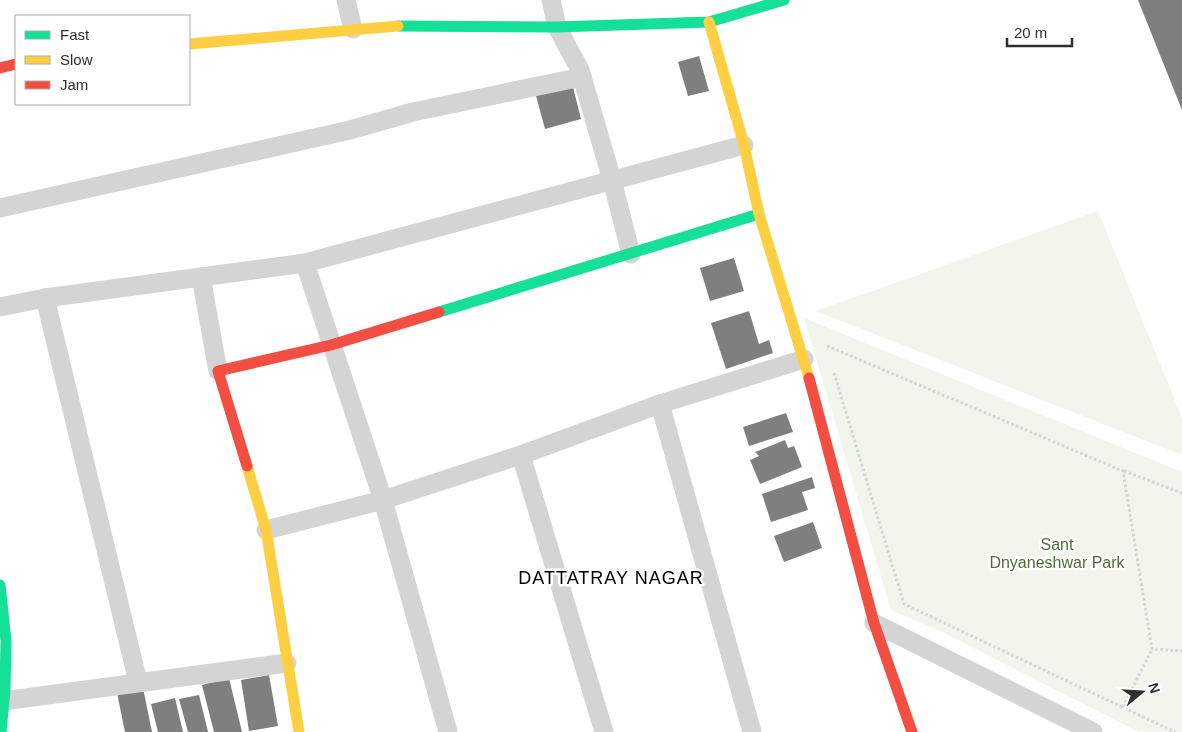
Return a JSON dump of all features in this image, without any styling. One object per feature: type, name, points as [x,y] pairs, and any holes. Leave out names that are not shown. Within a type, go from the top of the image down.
[{"type":"street","points":[[346,0],[353,29]]},
{"type":"street","points":[[551,0],[557,27],[580,70],[631,254]]},
{"type":"street","points":[[190,44],[398,26],[557,27],[709,22],[744,6],[784,0]]},
{"type":"street","points":[[709,22],[744,145],[759,214],[804,359],[874,623],[912,732]]},
{"type":"street","points":[[0,68],[15,64]]},
{"type":"street","points":[[0,208],[350,130],[413,112],[582,77]]},
{"type":"street","points":[[0,307],[46,298],[305,263],[744,145]]},
{"type":"street","points":[[218,371],[331,345],[759,214]]},
{"type":"street","points":[[305,263],[383,500],[448,732]]},
{"type":"street","points":[[201,277],[218,371],[266,530],[299,732]]},
{"type":"street","points":[[46,298],[138,682]]},
{"type":"street","points":[[266,530],[383,500],[521,455],[660,404],[804,359]]},
{"type":"street","points":[[660,404],[752,732]]},
{"type":"street","points":[[521,455],[604,732]]},
{"type":"street","points":[[0,585],[6,640],[0,732]]},
{"type":"street","points":[[874,623],[1094,732]]},
{"type":"street","points":[[3,689],[138,682],[287,663]]},
{"type":"path","points":[[830,356],[827,346],[1123,471],[1182,493]]},
{"type":"path","points":[[832,365],[904,604],[1175,732]]},
{"type":"path","points":[[1123,471],[1152,649],[1123,707]]},
{"type":"path","points":[[1152,649],[1182,650]]},
{"type":"green space","points":[[1098,211],[1182,418],[1182,455],[816,311]]},
{"type":"green space","name":"Sant Dnyaneshwar Park","points":[[804,318],[1182,472],[1182,732],[1139,732],[942,632],[891,610]]},
{"type":"building","points":[[1138,0],[1182,0],[1182,110]]},
{"type":"building","points":[[699,56],[709,91],[688,96],[678,62]]},
{"type":"building","points":[[572,83],[581,119],[545,129],[535,92]]},
{"type":"building","points":[[734,258],[744,291],[710,301],[700,268]]},
{"type":"building","points":[[749,311],[759,344],[769,340],[773,353],[726,369],[711,323]]},
{"type":"building","points":[[786,413],[793,432],[749,446],[743,427]]},
{"type":"building","points":[[785,440],[788,448],[794,446],[802,467],[760,484],[750,460],[759,456],[755,452]]},
{"type":"building","points":[[812,477],[815,488],[802,492],[808,510],[771,522],[762,494]]},
{"type":"building","points":[[813,522],[822,548],[784,562],[774,536]]},
{"type":"building","points":[[269,675],[278,726],[249,731],[241,680]]},
{"type":"building","points":[[229,678],[242,732],[214,732],[202,685]]},
{"type":"building","points":[[143,688],[152,732],[125,732],[117,693]]},
{"type":"building","points":[[199,695],[208,732],[188,732],[179,699]]},
{"type":"building","points":[[175,698],[183,732],[158,732],[151,704]]},
{"type":"traffic: fast","points":[[398,26],[557,27],[709,22],[784,0]]},
{"type":"traffic: fast","points":[[439,312],[759,214]]},
{"type":"traffic: fast","points":[[0,585],[6,640],[5,690],[1,732]]},
{"type":"traffic: slow","points":[[709,22],[744,145],[759,214],[809,378]]},
{"type":"traffic: slow","points":[[190,44],[398,26]]},
{"type":"traffic: slow","points":[[247,466],[266,530],[299,732]]},
{"type":"traffic: jam","points":[[0,68],[15,64]]},
{"type":"traffic: jam","points":[[247,466],[218,371],[331,345],[439,312]]},
{"type":"traffic: jam","points":[[809,378],[874,623],[912,732]]},
{"type":"district","name":"DATTATRAY NAGAR","points":[[611,578]]}]
